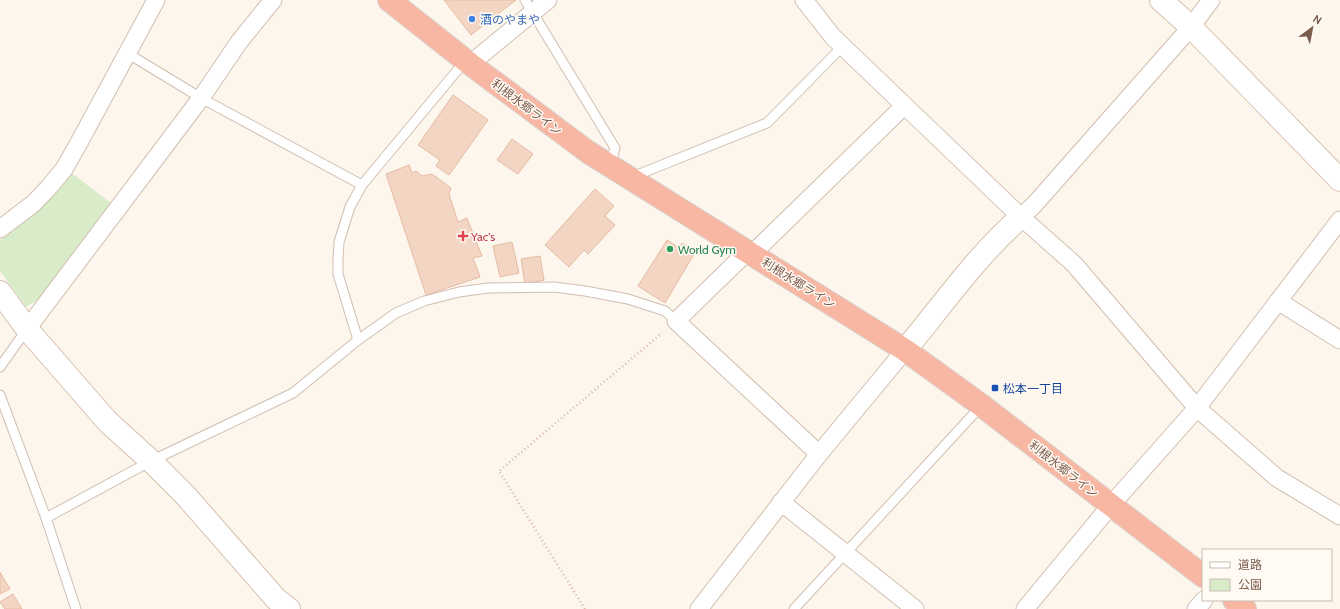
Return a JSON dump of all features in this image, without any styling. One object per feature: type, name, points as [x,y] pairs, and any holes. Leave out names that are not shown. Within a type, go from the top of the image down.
[{"type":"highway","name":"利根水郷ライン","points":[[389,0],[468,62],[588,152],[905,350],[982,405],[1202,575]]},
{"type":"highway","points":[[1235,601],[1245,609]]},
{"type":"street","points":[[0,229],[34,203],[64,169],[156,0]]},
{"type":"street","points":[[27,329],[201,98],[239,42],[273,0]]},
{"type":"street","points":[[468,62],[529,6],[548,0]]},
{"type":"street","points":[[804,0],[832,37],[842,47],[1021,218],[1074,264],[1197,408],[1277,478],[1340,516]]},
{"type":"street","points":[[1161,0],[1191,27],[1340,180]]},
{"type":"street","points":[[700,609],[819,454],[977,261],[1006,230],[1034,205],[1191,27],[1211,0]]},
{"type":"street","points":[[819,454],[676,321],[750,253],[904,106]]},
{"type":"street","points":[[1025,609],[1111,505],[1197,408],[1340,220]]},
{"type":"street","points":[[0,292],[27,329],[107,421],[151,461],[186,496],[276,599],[289,609]]},
{"type":"street","points":[[1278,301],[1340,340]]},
{"type":"street","points":[[781,502],[914,609]]},
{"type":"street","points":[[1196,609],[1203,601]]},
{"type":"lane","points":[[529,6],[615,148],[610,166]]},
{"type":"lane","points":[[629,178],[767,123],[842,47]]},
{"type":"lane","points":[[127,53],[201,98],[362,185]]},
{"type":"lane","points":[[358,340],[338,274],[339,242],[350,207],[362,185],[468,62]]},
{"type":"lane","points":[[46,518],[151,461],[293,393],[358,340],[396,313],[424,301],[459,292],[488,288],[554,287],[585,290],[628,299],[665,311],[676,321]]},
{"type":"lane","points":[[0,367],[27,329]]},
{"type":"lane","points":[[0,395],[46,518],[76,609]]},
{"type":"lane","points":[[794,609],[982,405]]},
{"type":"path","points":[[585,609],[499,471],[676,321]]},
{"type":"green space","points":[[69,171],[112,204],[46,295],[26,307],[0,271],[0,240],[38,207]]},
{"type":"building","points":[[444,0],[516,0],[471,35]]},
{"type":"building","points":[[453,95],[488,120],[449,175],[436,166],[440,160],[418,145]]},
{"type":"building","points":[[512,139],[533,154],[518,174],[497,160]]},
{"type":"building","points":[[409,165],[412,173],[416,171],[422,176],[432,174],[451,188],[449,194],[458,222],[467,218],[482,256],[473,258],[480,277],[426,295],[386,174]]},
{"type":"building","points":[[595,189],[614,206],[605,216],[615,225],[588,254],[584,250],[569,267],[545,245]]},
{"type":"building","points":[[667,240],[679,248],[682,243],[696,251],[665,303],[638,286]]},
{"type":"building","points":[[512,242],[519,273],[500,277],[493,246]]},
{"type":"building","points":[[540,256],[544,280],[525,284],[521,259]]},
{"type":"building","points":[[0,572],[10,589],[0,594]]},
{"type":"building","points":[[13,594],[22,609],[5,609],[0,602]]},
{"type":"place","name":"酒のやまや","points":[[472,19]]},
{"type":"place","name":"Yac's","points":[[463,236]]},
{"type":"place","name":"World Gym","points":[[670,249]]},
{"type":"place","name":"松本一丁目","points":[[995,388]]}]
